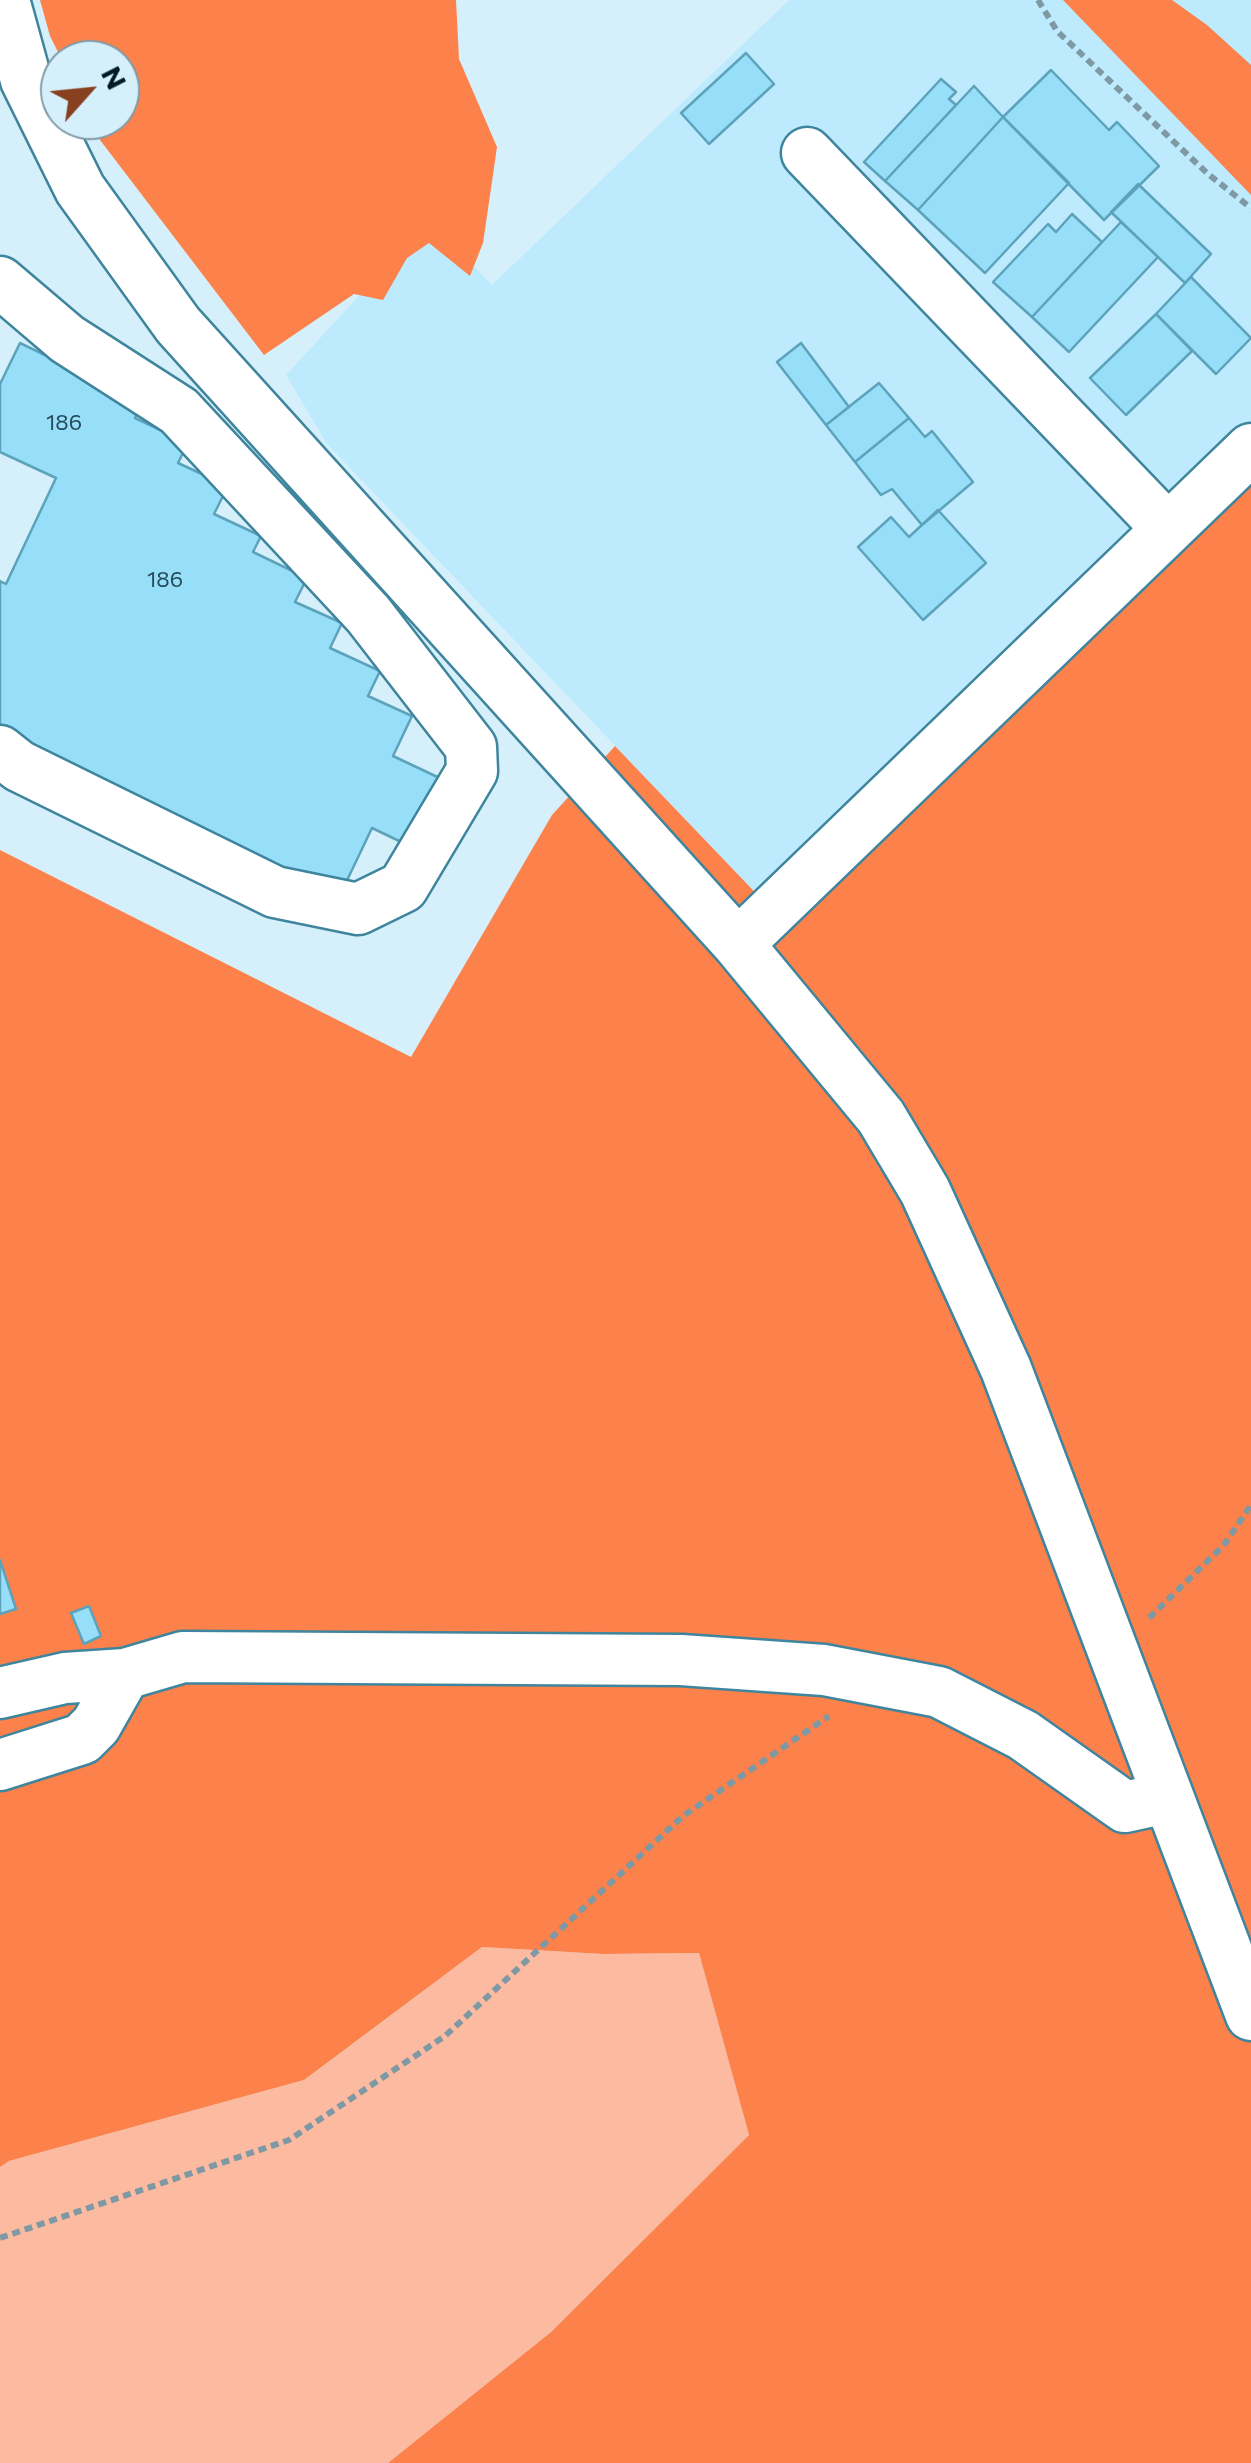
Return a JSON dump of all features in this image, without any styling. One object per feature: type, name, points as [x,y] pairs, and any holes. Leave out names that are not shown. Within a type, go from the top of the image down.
[{"type":"street","points":[[4,0],[26,80],[80,189],[178,325],[738,944],[881,1117],[924,1191],[1006,1369],[1251,2015]]},
{"type":"street","points":[[806,153],[1168,528]]},
{"type":"street","points":[[0,282],[67,340],[179,411],[368,614],[471,747],[472,771],[403,886],[358,910],[275,892],[19,766],[0,751]]},
{"type":"street","points":[[738,944],[1251,449]]},
{"type":"street","points":[[0,1693],[65,1678],[125,1674],[183,1658],[661,1660],[824,1670],[939,1692],[1023,1735],[1124,1807],[1166,1798]]},
{"type":"street","points":[[0,1766],[82,1739],[96,1725],[125,1674]]},
{"type":"path","points":[[1038,0],[1057,31],[1208,174],[1251,208]]},
{"type":"path","points":[[1108,1642],[1156,1614],[1224,1545],[1251,1504]]},
{"type":"path","points":[[0,2238],[289,2140],[445,2036],[683,1816],[880,1681]]},
{"type":"shaded area","points":[[40,0],[456,0],[459,59],[497,147],[483,243],[470,276],[429,243],[407,258],[383,300],[354,294],[264,355],[100,140],[140,140],[140,40],[52,40]]},
{"type":"shaded area","points":[[789,0],[1251,0],[1251,449],[772,910],[327,444],[286,375],[429,220],[492,285]]},
{"type":"shaded area","points":[[1063,0],[1172,0],[1251,65],[1251,195]]},
{"type":"shaded area","points":[[1251,449],[1251,2463],[388,2463],[551,2332],[749,2135],[699,1953],[603,1954],[482,1947],[304,2080],[9,2161],[0,2167],[0,850],[411,1057],[552,815],[615,746],[772,910]]},
{"type":"shaded area","points":[[482,1947],[603,1954],[699,1953],[749,2135],[551,2332],[388,2463],[0,2463],[0,2167],[9,2161],[304,2080]]},
{"type":"building","points":[[746,53],[774,84],[709,144],[681,113]]},
{"type":"building","points":[[1051,70],[1109,130],[1117,122],[1159,166],[1104,220],[1003,117]]},
{"type":"building","points":[[941,79],[956,92],[949,99],[956,105],[885,181],[864,162]]},
{"type":"building","points":[[974,86],[1003,117],[918,210],[885,181]]},
{"type":"building","points":[[1003,117],[1069,183],[985,273],[918,210]]},
{"type":"building","points":[[1138,184],[1211,254],[1185,283],[1111,212]]},
{"type":"building","points":[[1072,214],[1102,242],[1032,317],[993,282],[1048,224],[1056,232]]},
{"type":"building","points":[[1121,222],[1158,257],[1069,352],[1032,317]]},
{"type":"building","points":[[1191,277],[1251,338],[1216,374],[1156,314]]},
{"type":"building","points":[[1156,314],[1192,351],[1126,415],[1090,378]]},
{"type":"building","points":[[20,343],[142,402],[135,418],[188,443],[178,463],[228,486],[214,514],[261,536],[253,552],[307,578],[295,602],[342,623],[330,648],[380,671],[368,696],[412,716],[393,756],[448,782],[416,849],[372,828],[340,895],[0,733],[0,581],[6,584],[56,478],[0,452],[0,384]]},
{"type":"building","points":[[801,343],[849,407],[826,425],[777,362]]},
{"type":"building","points":[[879,383],[909,418],[855,462],[826,425]]},
{"type":"building","points":[[909,418],[925,437],[932,431],[973,482],[922,525],[892,489],[881,495],[855,462]]},
{"type":"building","points":[[938,510],[986,563],[923,620],[858,547],[891,517],[909,537]]},
{"type":"building","points":[[0,1560],[16,1609],[0,1614]]},
{"type":"building","points":[[89,1606],[101,1636],[84,1644],[71,1613]]}]
